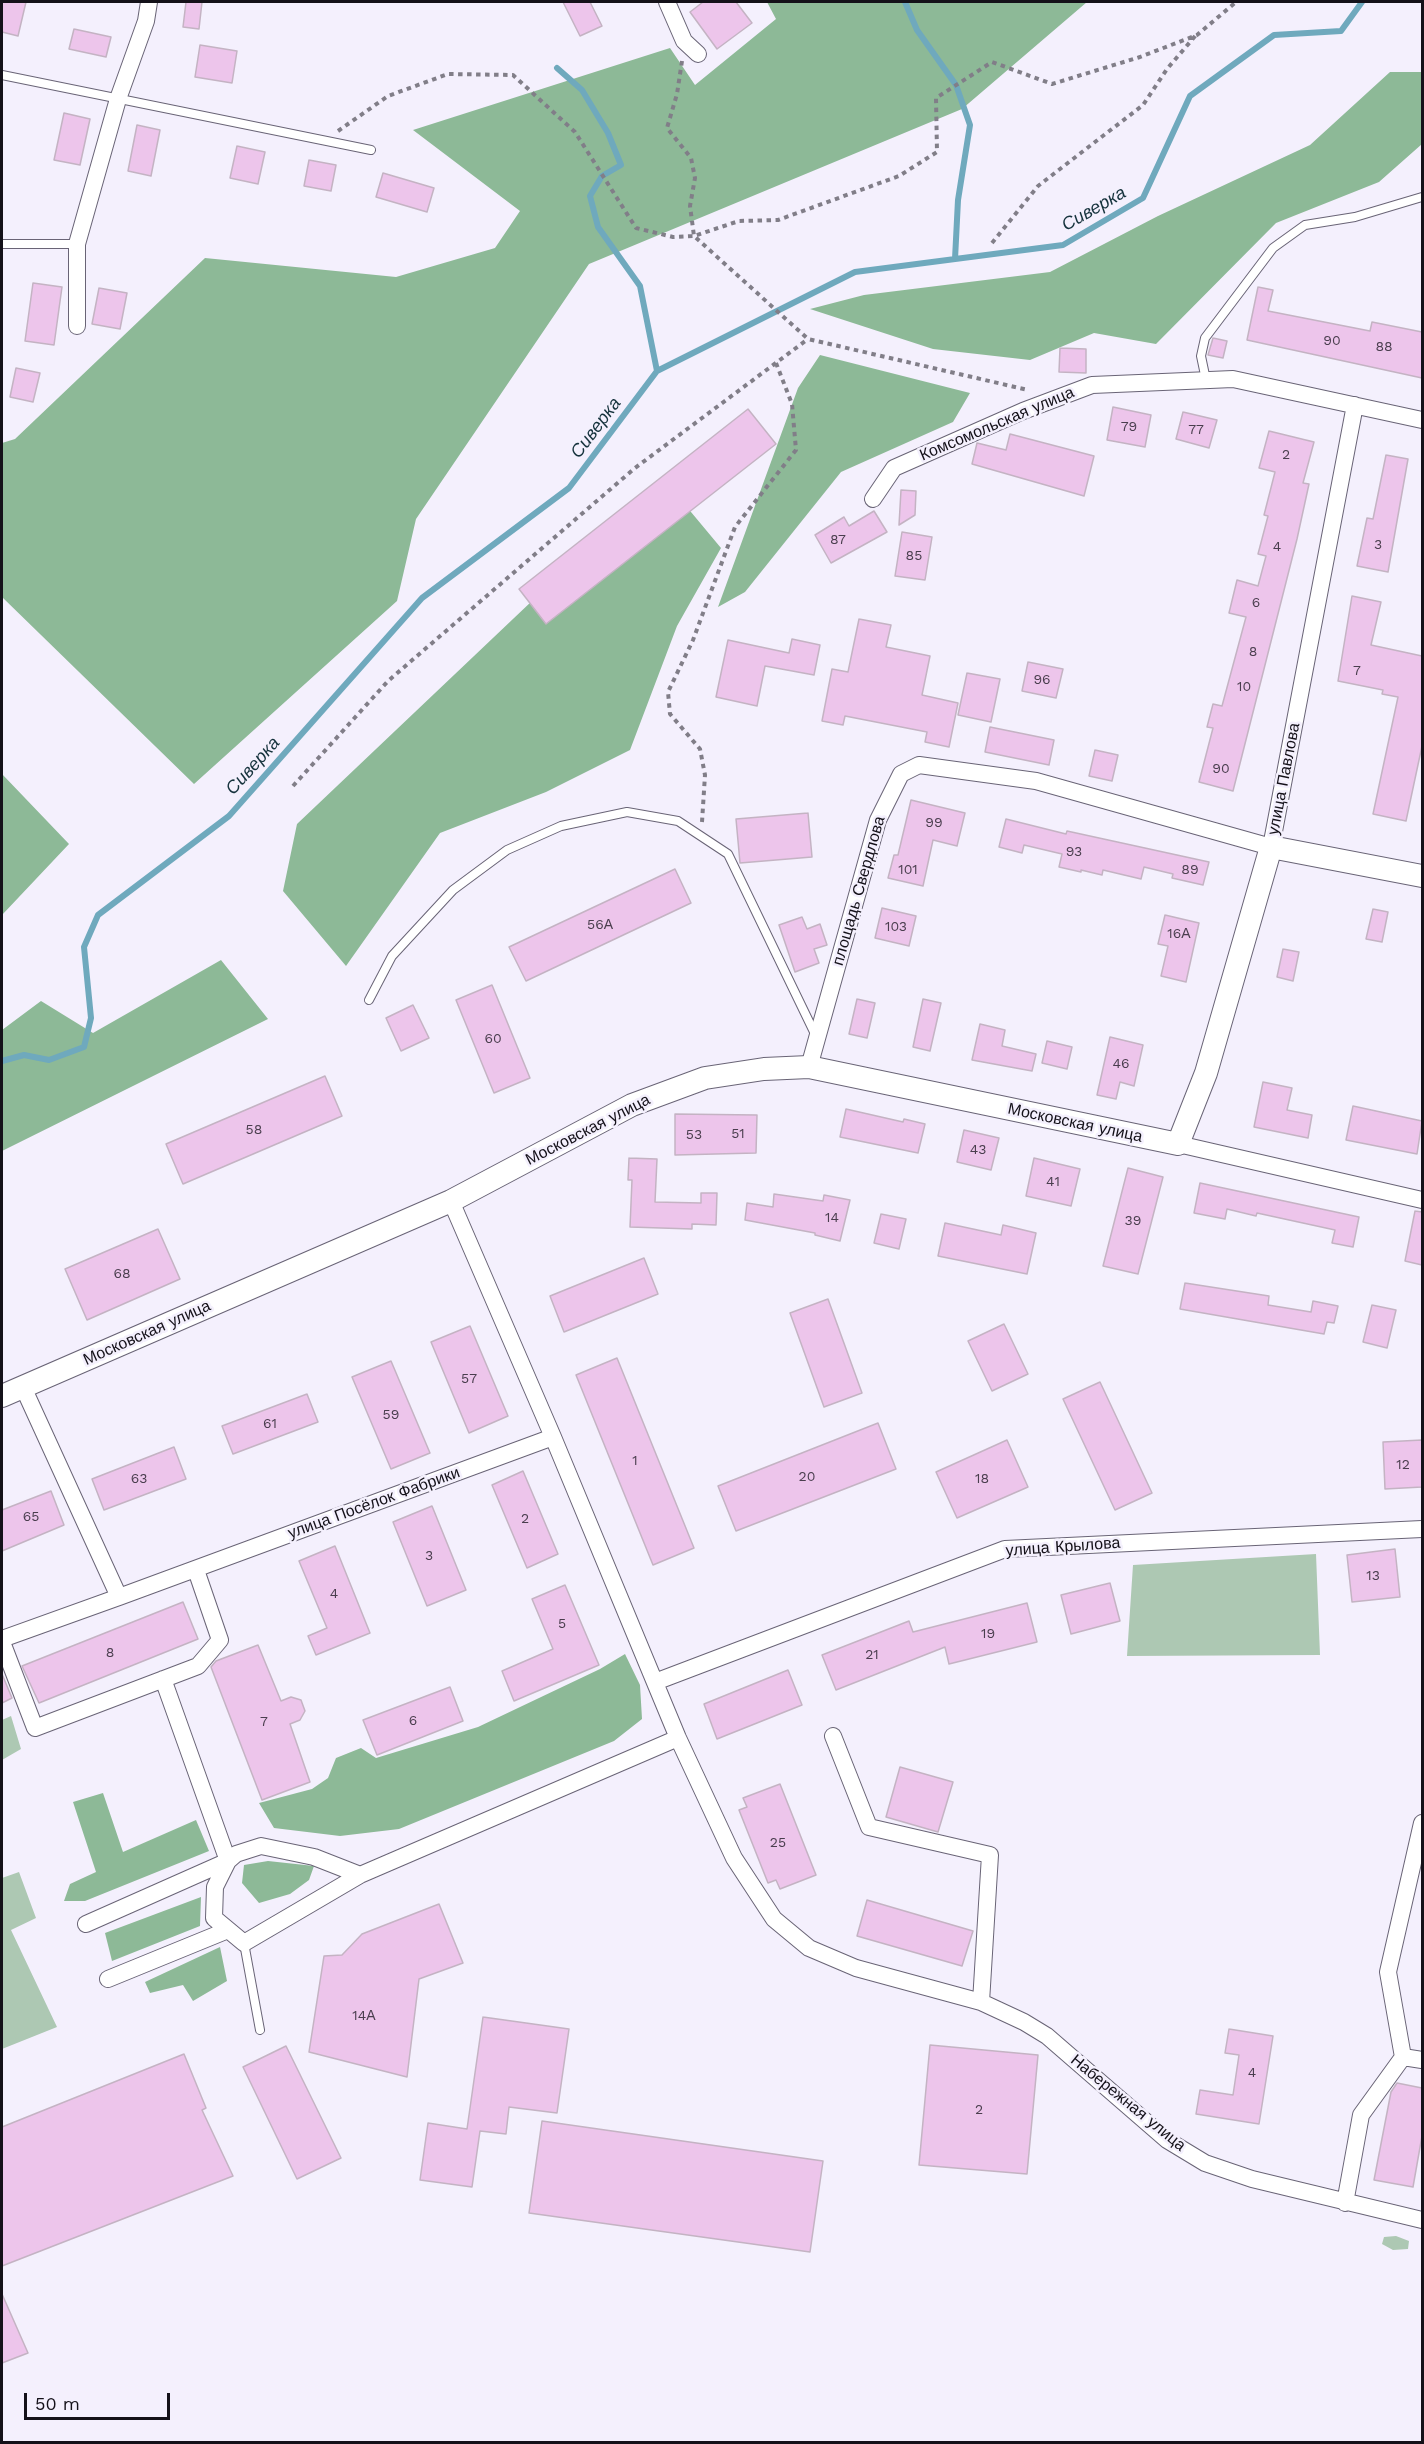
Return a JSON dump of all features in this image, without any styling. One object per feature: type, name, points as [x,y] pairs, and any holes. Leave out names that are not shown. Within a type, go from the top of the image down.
[{"type":"main road","points":[[1270,847],[1422,876]]},
{"type":"main road","name":"улица Павлова","points":[[1178,1144],[1206,1073],[1270,847]]},
{"type":"main road","name":"Московская улица","points":[[2,1396],[451,1201],[632,1105],[705,1078],[764,1069],[809,1067],[1178,1144]]},
{"type":"street","points":[[77,326],[77,244],[118,99],[146,21],[149,2]]},
{"type":"street","points":[[667,2],[684,41],[698,54]]},
{"type":"street","name":"Комсомольская улица","points":[[873,499],[894,468],[1092,385],[1233,379],[1422,420]]},
{"type":"street","name":"улица Павлова","points":[[1270,847],[1355,405]]},
{"type":"street","name":"площадь Свердлова","points":[[809,1067],[878,820],[901,774],[919,765],[1036,781],[1270,847]]},
{"type":"street","name":"Московская улица","points":[[1178,1144],[1422,1200]]},
{"type":"street","points":[[451,1201],[553,1437],[678,1738],[734,1858],[774,1919],[809,1948],[856,1968],[981,2002],[990,1856],[869,1827],[833,1736]]},
{"type":"street","points":[[23,1387],[119,1598]]},
{"type":"street","name":"улица Посёлок Фабрики","points":[[196,1570],[220,1640],[198,1666],[35,1728],[2,1640],[553,1437]]},
{"type":"street","name":"улица Крылова","points":[[655,1682],[1005,1549],[1422,1529]]},
{"type":"street","points":[[164,1679],[228,1861],[215,1887],[214,1918],[244,1943],[360,1875],[678,1738]]},
{"type":"street","points":[[1345,2203],[1361,2115],[1403,2057],[1388,1972],[1422,1824]]},
{"type":"street","points":[[86,1924],[228,1861],[236,1854],[261,1846],[314,1857],[360,1875]]},
{"type":"street","points":[[108,1979],[228,1930]]},
{"type":"street","name":"Набережная улица","points":[[981,2002],[1024,2022],[1047,2036],[1167,2139],[1205,2163],[1252,2179],[1422,2220]]},
{"type":"street","points":[[1403,2057],[1422,2060]]},
{"type":"lane","points":[[2,75],[371,150]]},
{"type":"lane","points":[[1206,380],[1202,356],[1205,338],[1273,249],[1305,225],[1355,217],[1422,197]]},
{"type":"lane","points":[[2,244],[77,244]]},
{"type":"lane","points":[[369,1000],[392,956],[453,890],[507,850],[561,826],[627,812],[678,821],[728,854],[817,1038]]},
{"type":"lane","points":[[244,1943],[260,2030]]},
{"type":"path","points":[[992,243],[1038,186],[1143,105],[1167,69],[1197,34],[1236,2]]},
{"type":"path","points":[[324,141],[388,96],[448,74],[513,75],[575,132],[636,228],[673,237],[694,236],[739,220],[778,220],[900,176],[937,152],[936,98],[992,62],[1052,84],[1140,57],[1197,34]]},
{"type":"path","points":[[684,41],[679,84],[667,128],[691,158],[695,178],[690,206],[694,236],[808,339],[1058,398]]},
{"type":"path","points":[[293,786],[397,673],[635,468],[808,339]]},
{"type":"path","points":[[701,836],[705,775],[700,748],[670,714],[668,692],[693,640],[735,527],[796,450],[792,404],[776,363]]},
{"type":"green space","points":[[767,2],[1087,2],[962,109],[589,264],[416,519],[397,601],[194,784],[2,597],[2,443],[15,439],[205,258],[396,277],[495,248],[520,211],[413,130],[670,48],[695,85],[776,19]]},
{"type":"green space","points":[[1390,72],[1422,72],[1422,144],[1379,182],[1276,223],[1156,344],[1094,333],[1030,360],[933,349],[810,309],[864,295],[1050,272],[1158,216],[1310,145]]},
{"type":"green space","points":[[820,355],[970,393],[953,422],[841,472],[745,592],[718,607],[798,388]]},
{"type":"green space","points":[[686,506],[721,548],[677,626],[630,750],[546,792],[440,833],[346,966],[283,891],[297,824],[592,544]]},
{"type":"green space","points":[[2,774],[69,844],[2,915]]},
{"type":"green space","points":[[221,960],[268,1019],[2,1151],[2,1030],[41,1001],[93,1033]]},
{"type":"green space","points":[[1316,1554],[1320,1655],[1127,1656],[1133,1565]]},
{"type":"green space","points":[[625,1654],[640,1685],[642,1719],[614,1741],[399,1829],[340,1836],[274,1828],[259,1803],[312,1789],[328,1778],[336,1758],[361,1748],[376,1758],[478,1727],[600,1669]]},
{"type":"green space","points":[[11,1716],[21,1749],[2,1760],[2,1720]]},
{"type":"green space","points":[[103,1793],[123,1852],[196,1820],[209,1851],[85,1901],[64,1901],[70,1884],[96,1872],[73,1802]]},
{"type":"green space","points":[[268,1861],[314,1866],[309,1880],[290,1894],[259,1903],[242,1883],[244,1865]]},
{"type":"green space","points":[[19,1872],[36,1918],[11,1930],[57,2027],[2,2049],[2,1878]]},
{"type":"green space","points":[[201,1897],[200,1926],[112,1961],[105,1933]]},
{"type":"green space","points":[[220,1947],[227,1981],[193,2001],[183,1985],[150,1993],[145,1982]]},
{"type":"green space","points":[[1396,2236],[1409,2241],[1408,2249],[1393,2250],[1382,2244],[1384,2237]]},
{"type":"building","points":[[2,2],[26,2],[18,36],[2,32]]},
{"type":"building","points":[[186,2],[202,2],[199,29],[183,27]]},
{"type":"building","points":[[563,2],[590,2],[602,26],[580,36]]},
{"type":"building","points":[[703,2],[736,2],[752,23],[717,49],[690,12]]},
{"type":"building","points":[[74,29],[111,37],[106,57],[69,49]]},
{"type":"building","points":[[200,45],[237,51],[232,83],[195,77]]},
{"type":"building","points":[[64,113],[90,119],[80,165],[54,160]]},
{"type":"building","points":[[137,125],[160,130],[151,176],[128,171]]},
{"type":"building","points":[[237,146],[265,152],[258,184],[230,178]]},
{"type":"building","points":[[309,160],[336,165],[331,191],[304,186]]},
{"type":"building","points":[[383,173],[434,188],[427,212],[376,197]]},
{"type":"building","points":[[33,283],[62,287],[54,345],[25,341]]},
{"type":"building","points":[[1258,287],[1273,290],[1268,311],[1370,331],[1372,322],[1422,332],[1422,378],[1247,340]]},
{"type":"building","points":[[99,288],[127,293],[120,329],[92,324]]},
{"type":"building","points":[[1213,338],[1227,341],[1223,358],[1208,355]]},
{"type":"building","points":[[1060,348],[1086,349],[1086,373],[1059,372]]},
{"type":"building","points":[[16,368],[40,373],[33,402],[10,397]]},
{"type":"building","points":[[1113,407],[1151,415],[1145,447],[1107,440]]},
{"type":"building","points":[[748,409],[776,444],[546,624],[519,589]]},
{"type":"building","points":[[1183,412],[1217,420],[1209,448],[1176,439]]},
{"type":"building","points":[[1269,431],[1314,442],[1303,483],[1309,484],[1297,539],[1233,791],[1199,782],[1213,728],[1207,727],[1213,704],[1222,706],[1246,617],[1229,613],[1237,580],[1258,586],[1266,556],[1258,554],[1268,516],[1264,515],[1275,472],[1259,468]]},
{"type":"building","points":[[1010,434],[1094,456],[1084,496],[972,464],[977,443],[1006,450]]},
{"type":"building","points":[[1386,455],[1408,459],[1388,572],[1357,566],[1367,518],[1373,519]]},
{"type":"building","points":[[901,490],[916,491],[915,515],[899,525]]},
{"type":"building","points":[[874,511],[887,532],[831,563],[815,535],[844,517],[849,526]]},
{"type":"building","points":[[902,532],[932,537],[925,580],[895,576]]},
{"type":"building","points":[[1352,596],[1381,602],[1371,645],[1422,656],[1422,746],[1406,821],[1373,814],[1398,697],[1382,694],[1383,690],[1338,681]]},
{"type":"building","points":[[859,619],[891,625],[886,647],[930,656],[922,695],[958,703],[949,747],[925,742],[927,732],[845,716],[843,725],[822,721],[832,669],[848,672]]},
{"type":"building","points":[[792,639],[820,645],[814,675],[765,666],[757,706],[716,697],[728,640],[789,653]]},
{"type":"building","points":[[1028,662],[1063,669],[1056,698],[1022,691]]},
{"type":"building","points":[[967,673],[1000,679],[991,722],[958,715]]},
{"type":"building","points":[[990,727],[1054,740],[1049,765],[985,752]]},
{"type":"building","points":[[1095,750],[1118,755],[1112,781],[1089,776]]},
{"type":"building","points":[[911,800],[965,813],[957,846],[933,840],[923,886],[888,878],[894,855],[898,855]]},
{"type":"building","points":[[808,813],[812,857],[740,863],[736,819]]},
{"type":"building","points":[[1006,819],[1066,834],[1067,831],[1209,862],[1203,885],[1172,878],[1173,874],[1144,867],[1141,879],[1103,870],[1102,875],[1081,870],[1081,872],[1059,867],[1062,854],[1024,845],[1022,853],[999,847]]},
{"type":"building","points":[[675,869],[691,903],[526,981],[509,947]]},
{"type":"building","points":[[882,908],[916,916],[909,946],[875,938]]},
{"type":"building","points":[[1373,909],[1388,912],[1382,942],[1366,939]]},
{"type":"building","points":[[1165,915],[1199,923],[1186,982],[1161,976],[1168,946],[1158,944]]},
{"type":"building","points":[[802,917],[807,929],[820,924],[827,945],[814,949],[819,963],[795,972],[779,925]]},
{"type":"building","points":[[1283,949],[1299,952],[1293,981],[1277,977]]},
{"type":"building","points":[[492,985],[530,1078],[494,1093],[456,1000]]},
{"type":"building","points":[[857,999],[875,1003],[867,1038],[849,1034]]},
{"type":"building","points":[[923,999],[941,1003],[930,1051],[913,1047]]},
{"type":"building","points":[[413,1005],[429,1038],[401,1051],[386,1018]]},
{"type":"building","points":[[980,1024],[1005,1030],[1002,1046],[1036,1054],[1032,1071],[972,1060]]},
{"type":"building","points":[[1110,1037],[1143,1045],[1134,1086],[1120,1082],[1116,1099],[1097,1095]]},
{"type":"building","points":[[1047,1041],[1072,1047],[1067,1069],[1042,1063]]},
{"type":"building","points":[[325,1076],[342,1116],[183,1184],[166,1144]]},
{"type":"building","points":[[1263,1082],[1292,1088],[1287,1110],[1312,1115],[1308,1138],[1254,1127]]},
{"type":"building","points":[[1353,1106],[1422,1121],[1417,1154],[1346,1140]]},
{"type":"building","points":[[846,1109],[903,1122],[904,1119],[925,1124],[918,1153],[840,1137]]},
{"type":"building","points":[[675,1114],[757,1115],[756,1153],[675,1155]]},
{"type":"building","points":[[964,1130],[999,1138],[991,1170],[957,1162]]},
{"type":"building","points":[[629,1158],[657,1159],[655,1202],[701,1203],[701,1193],[717,1193],[716,1225],[692,1224],[692,1229],[630,1227],[632,1180],[628,1180]]},
{"type":"building","points":[[1034,1158],[1080,1169],[1071,1206],[1026,1196]]},
{"type":"building","points":[[1128,1168],[1163,1177],[1138,1274],[1103,1266]]},
{"type":"building","points":[[1200,1183],[1359,1217],[1353,1247],[1332,1243],[1335,1230],[1257,1213],[1256,1216],[1227,1209],[1225,1219],[1194,1213]]},
{"type":"building","points":[[774,1194],[823,1201],[824,1195],[850,1200],[840,1241],[815,1235],[815,1233],[745,1220],[747,1203],[773,1207]]},
{"type":"building","points":[[1415,1211],[1422,1212],[1422,1265],[1405,1261]]},
{"type":"building","points":[[881,1214],[906,1219],[899,1249],[874,1243]]},
{"type":"building","points":[[945,1223],[1001,1235],[1003,1225],[1036,1233],[1027,1274],[938,1256]]},
{"type":"building","points":[[158,1229],[180,1279],[87,1320],[65,1269]]},
{"type":"building","points":[[644,1258],[658,1294],[564,1332],[550,1296]]},
{"type":"building","points":[[1185,1283],[1269,1296],[1268,1305],[1311,1312],[1313,1301],[1338,1306],[1334,1323],[1327,1322],[1324,1334],[1180,1309]]},
{"type":"building","points":[[828,1299],[862,1393],[824,1407],[790,1313]]},
{"type":"building","points":[[1372,1305],[1396,1310],[1387,1348],[1363,1342]]},
{"type":"building","points":[[1004,1324],[1028,1374],[992,1391],[968,1341]]},
{"type":"building","points":[[470,1326],[508,1416],[469,1433],[431,1342]]},
{"type":"building","points":[[617,1358],[694,1548],[653,1565],[576,1375]]},
{"type":"building","points":[[391,1361],[430,1453],[391,1469],[352,1377]]},
{"type":"building","points":[[1100,1382],[1152,1493],[1115,1510],[1063,1399]]},
{"type":"building","points":[[307,1394],[318,1422],[233,1454],[222,1426]]},
{"type":"building","points":[[878,1423],[896,1469],[736,1531],[718,1486]]},
{"type":"building","points":[[1007,1440],[1028,1487],[957,1518],[936,1472]]},
{"type":"building","points":[[1422,1440],[1422,1487],[1385,1489],[1383,1442]]},
{"type":"building","points":[[174,1447],[186,1479],[104,1510],[92,1479]]},
{"type":"building","points":[[523,1471],[558,1554],[527,1568],[492,1485]]},
{"type":"building","points":[[51,1491],[64,1525],[2,1551],[2,1510]]},
{"type":"building","points":[[432,1506],[466,1590],[427,1606],[393,1522]]},
{"type":"building","points":[[335,1546],[370,1633],[316,1655],[308,1636],[327,1628],[299,1561]]},
{"type":"building","points":[[1395,1549],[1400,1597],[1352,1602],[1347,1555]]},
{"type":"building","points":[[1110,1583],[1120,1621],[1071,1634],[1061,1595]]},
{"type":"building","points":[[565,1585],[599,1665],[514,1701],[502,1671],[553,1649],[532,1599]]},
{"type":"building","points":[[183,1602],[198,1639],[39,1703],[22,1666]]},
{"type":"building","points":[[1027,1603],[1037,1642],[949,1664],[945,1647],[836,1690],[822,1655],[909,1621],[913,1632]]},
{"type":"building","points":[[258,1645],[281,1701],[291,1697],[301,1700],[305,1711],[300,1720],[290,1724],[310,1782],[262,1800],[211,1667],[216,1661]]},
{"type":"building","points":[[788,1670],[802,1705],[717,1739],[704,1704]]},
{"type":"building","points":[[2,1674],[12,1698],[2,1703]]},
{"type":"building","points":[[450,1687],[463,1721],[377,1755],[363,1720]]},
{"type":"building","points":[[900,1767],[953,1782],[938,1832],[886,1817]]},
{"type":"building","points":[[780,1784],[816,1875],[780,1889],[776,1880],[768,1883],[739,1810],[747,1807],[743,1798]]},
{"type":"building","points":[[867,1900],[973,1931],[962,1966],[857,1936]]},
{"type":"building","points":[[439,1904],[463,1963],[419,1979],[407,2077],[309,2052],[324,1956],[342,1955],[362,1934]]},
{"type":"building","points":[[483,2017],[569,2029],[557,2113],[509,2107],[506,2134],[480,2131],[472,2187],[420,2180],[428,2123],[467,2129]]},
{"type":"building","points":[[1229,2029],[1273,2036],[1259,2124],[1196,2114],[1200,2090],[1233,2095],[1239,2055],[1225,2053]]},
{"type":"building","points":[[930,2045],[1038,2055],[1027,2174],[919,2165]]},
{"type":"building","points":[[286,2046],[341,2158],[297,2179],[243,2067]]},
{"type":"building","points":[[184,2054],[206,2108],[202,2110],[233,2176],[2,2266],[2,2127]]},
{"type":"building","points":[[1397,2083],[1422,2088],[1422,2136],[1413,2187],[1374,2180],[1391,2092]]},
{"type":"building","points":[[542,2121],[823,2161],[810,2252],[529,2213]]},
{"type":"building","points":[[2,2294],[28,2353],[2,2363]]},
{"type":"waterway","points":[[905,2],[917,30],[956,85],[970,125],[958,200],[955,259]]},
{"type":"waterway","name":"Сиверка","points":[[2,1061],[24,1055],[49,1060],[84,1047],[91,1018],[84,947],[98,915],[229,816],[422,598],[569,488],[657,371],[855,272],[1063,245],[1143,198],[1190,96],[1274,35],[1341,31],[1362,2]]},
{"type":"waterway","points":[[557,68],[582,90],[608,133],[621,165],[602,176],[590,196],[598,227],[640,286],[657,371]]}]
